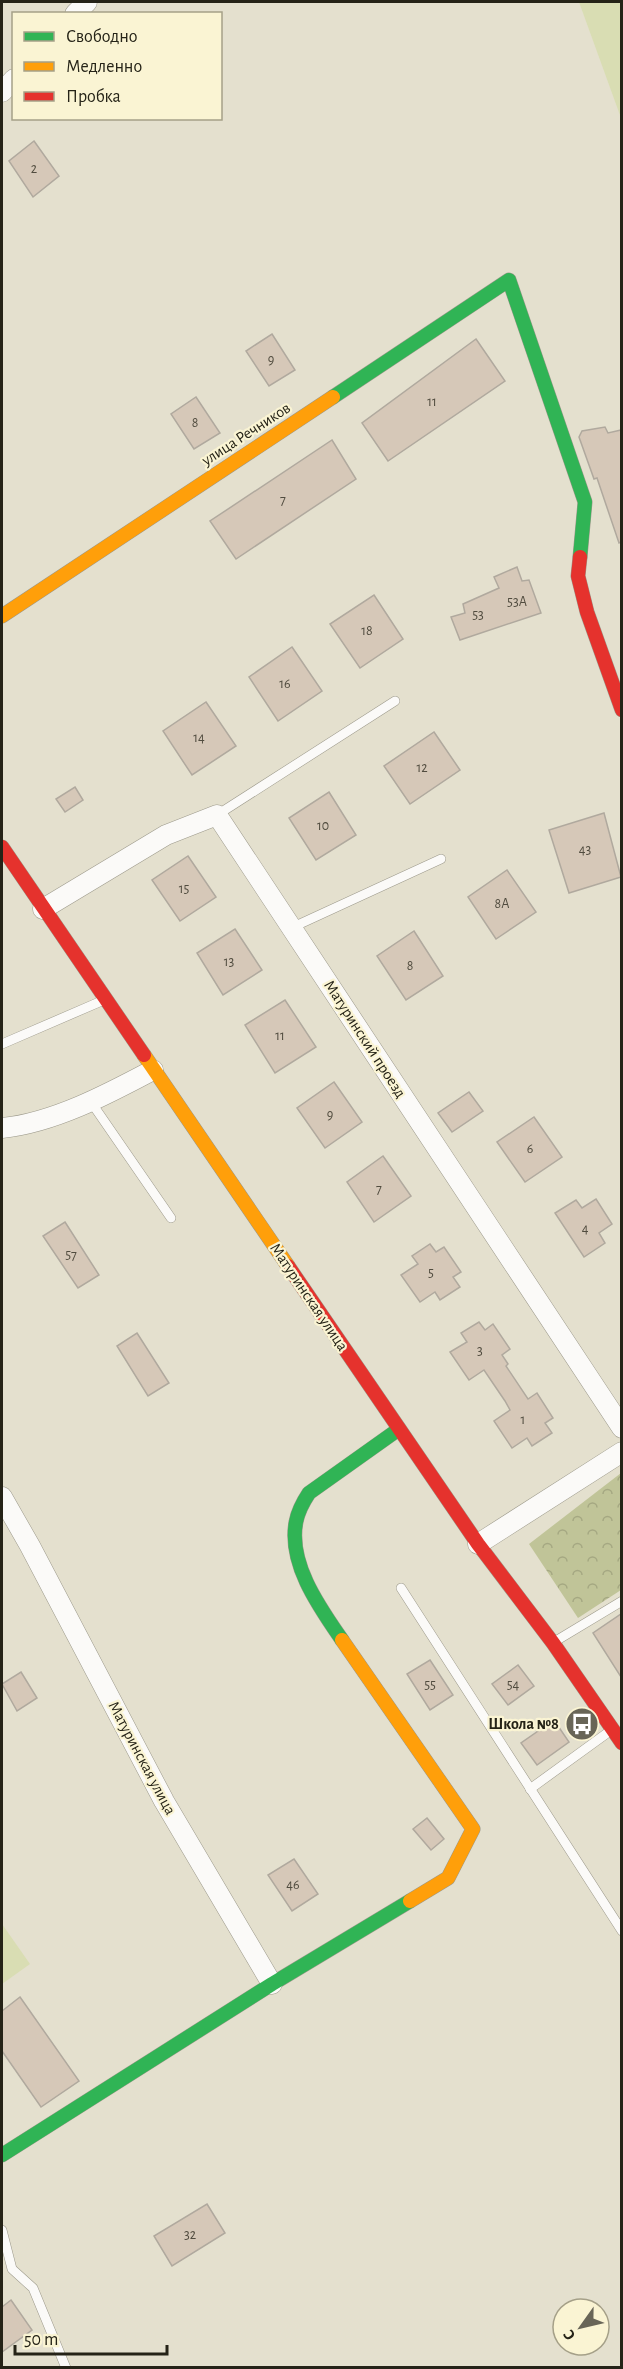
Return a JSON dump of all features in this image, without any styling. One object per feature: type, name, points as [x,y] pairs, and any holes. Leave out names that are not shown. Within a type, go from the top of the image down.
[{"type":"street","name":"улица Речников","points":[[2,616],[509,280],[585,502],[578,576],[587,612],[621,710]]},
{"type":"street","points":[[43,909],[166,835],[217,815]]},
{"type":"street","name":"Матуринский проезд","points":[[217,815],[621,1428]]},
{"type":"street","name":"Матуринская улица","points":[[2,847],[478,1544],[553,1642],[621,1743]]},
{"type":"street","points":[[2,1128],[16,1126],[92,1102],[153,1070]]},
{"type":"street","points":[[2,2155],[272,1984],[448,1878],[473,1828],[324,1614],[309,1585],[297,1553],[293,1532],[296,1514],[309,1493],[399,1429]]},
{"type":"street","points":[[478,1544],[621,1452]]},
{"type":"street","name":"Матуринская улица","points":[[2,1497],[164,1801],[272,1984]]},
{"type":"lane","points":[[217,815],[395,701]]},
{"type":"lane","points":[[291,928],[441,859]]},
{"type":"lane","points":[[2,1044],[105,1000]]},
{"type":"lane","points":[[92,1102],[171,1218]]},
{"type":"lane","points":[[401,1588],[621,1931]]},
{"type":"lane","points":[[553,1642],[621,1601]]},
{"type":"lane","points":[[530,1789],[612,1730]]},
{"type":"lane","points":[[2,2230],[12,2269],[33,2288],[66,2367]]},
{"type":"lane","points":[[2,2274],[12,2269]]},
{"type":"green space","points":[[579,2],[621,2],[621,118]]},
{"type":"green space","points":[[621,1473],[621,1590],[578,1618],[529,1544]]},
{"type":"green space","points":[[2,1924],[30,1964],[2,1984]]},
{"type":"building","points":[[34,141],[59,176],[33,197],[9,161]]},
{"type":"building","points":[[272,334],[295,370],[269,386],[246,351]]},
{"type":"building","points":[[476,339],[505,381],[388,461],[362,423]]},
{"type":"building","points":[[196,397],[220,433],[194,449],[171,414]]},
{"type":"building","points":[[605,427],[608,433],[621,430],[621,542],[619,543],[597,478],[594,479],[579,437],[582,431]]},
{"type":"building","points":[[332,440],[356,479],[236,559],[210,521]]},
{"type":"building","points":[[517,567],[522,581],[529,580],[541,613],[460,640],[451,617],[465,613],[463,604],[499,588],[494,577]]},
{"type":"building","points":[[374,595],[403,639],[360,668],[330,624]]},
{"type":"building","points":[[292,647],[322,691],[278,721],[249,677]]},
{"type":"building","points":[[206,702],[236,746],[192,775],[163,731]]},
{"type":"building","points":[[434,732],[460,770],[410,804],[384,766]]},
{"type":"building","points":[[75,787],[83,800],[65,812],[56,799]]},
{"type":"building","points":[[329,792],[356,835],[316,860],[289,818]]},
{"type":"building","points":[[604,813],[621,877],[569,893],[549,830]]},
{"type":"building","points":[[188,856],[216,897],[180,921],[152,880]]},
{"type":"building","points":[[507,870],[536,912],[496,939],[468,897]]},
{"type":"building","points":[[235,929],[262,970],[223,995],[197,953]]},
{"type":"building","points":[[414,931],[443,976],[406,1000],[377,956]]},
{"type":"building","points":[[285,1000],[316,1047],[275,1073],[245,1025]]},
{"type":"building","points":[[334,1082],[362,1122],[325,1148],[297,1108]]},
{"type":"building","points":[[469,1092],[483,1111],[452,1132],[438,1113]]},
{"type":"building","points":[[534,1117],[562,1157],[525,1182],[497,1142]]},
{"type":"building","points":[[383,1156],[411,1196],[374,1222],[347,1182]]},
{"type":"building","points":[[596,1199],[612,1224],[599,1233],[605,1243],[584,1257],[555,1213],[576,1200],[582,1208]]},
{"type":"building","points":[[65,1222],[99,1275],[78,1288],[43,1236]]},
{"type":"building","points":[[430,1244],[436,1252],[444,1247],[461,1272],[453,1277],[460,1287],[440,1300],[435,1292],[420,1302],[401,1275],[418,1264],[412,1256]]},
{"type":"building","points":[[479,1322],[485,1330],[493,1324],[510,1349],[502,1355],[508,1364],[506,1366],[528,1399],[537,1393],[553,1418],[545,1423],[552,1433],[532,1446],[527,1438],[512,1448],[494,1421],[510,1410],[505,1401],[484,1370],[469,1380],[450,1352],[467,1342],[461,1333]]},
{"type":"building","points":[[137,1333],[169,1383],[148,1396],[117,1346]]},
{"type":"building","points":[[621,1614],[621,1677],[593,1633]]},
{"type":"building","points":[[430,1660],[453,1695],[430,1710],[407,1674]]},
{"type":"building","points":[[518,1665],[534,1686],[508,1705],[492,1684]]},
{"type":"building","points":[[21,1672],[37,1698],[17,1711],[2,1684]]},
{"type":"building","points":[[554,1720],[569,1742],[537,1765],[521,1743]]},
{"type":"building","points":[[427,1818],[444,1839],[431,1850],[413,1829]]},
{"type":"building","points":[[294,1859],[318,1894],[292,1911],[268,1875]]},
{"type":"building","points":[[20,1997],[79,2081],[41,2107],[2,2051],[2,2011]]},
{"type":"building","points":[[207,2204],[225,2233],[172,2266],[154,2236]]},
{"type":"building","points":[[11,2300],[32,2330],[2,2352],[2,2307]]},
{"type":"traffic: fast","points":[[333,397],[509,280],[585,502],[580,557]]},
{"type":"traffic: fast","points":[[342,1640],[324,1614],[301,1569],[295,1538],[297,1518],[309,1493],[399,1429]]},
{"type":"traffic: fast","points":[[2,2155],[272,1984],[410,1901]]},
{"type":"traffic: slow","points":[[2,616],[333,397]]},
{"type":"traffic: slow","points":[[144,1055],[288,1266]]},
{"type":"traffic: slow","points":[[342,1640],[473,1829],[448,1878],[410,1901]]},
{"type":"traffic: jam","points":[[580,557],[578,576],[587,612],[622,710]]},
{"type":"traffic: jam","points":[[2,847],[144,1055]]},
{"type":"traffic: jam","points":[[288,1266],[478,1544],[553,1643],[622,1743]]},
{"type":"place","name":"Школа №8","points":[[582,1724]]}]
